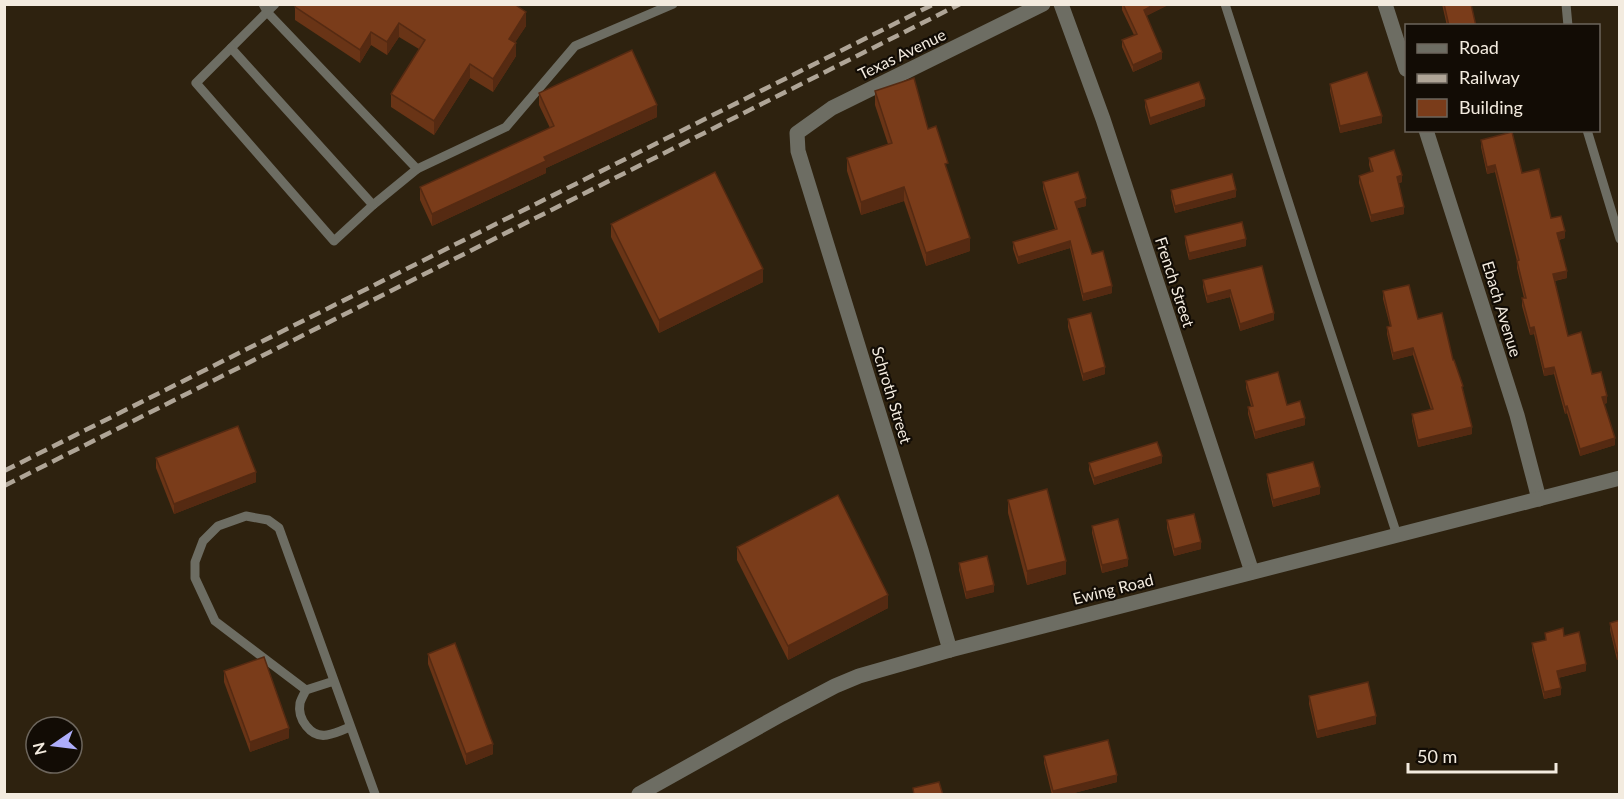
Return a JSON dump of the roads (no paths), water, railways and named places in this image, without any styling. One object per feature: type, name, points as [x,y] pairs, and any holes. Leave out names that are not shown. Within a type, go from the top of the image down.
[{"type":"street","name":"Texas Avenue","points":[[798,151],[797,133],[832,108],[1043,4]]},
{"type":"street","name":"French Street","points":[[1061,4],[1103,119],[1252,572]]},
{"type":"street","points":[[1385,4],[1405,63]]},
{"type":"street","name":"Ebach Avenue","points":[[1427,132],[1513,404],[1539,499]]},
{"type":"street","name":"Schroth Street","points":[[798,151],[950,650]]},
{"type":"street","name":"Ewing Road","points":[[639,795],[782,714],[859,676],[950,650],[1620,478]]},
{"type":"lane","points":[[274,4],[266,9],[196,83],[334,241],[417,169],[506,127],[575,46],[673,4]]},
{"type":"lane","points":[[1225,4],[1397,535]]},
{"type":"lane","points":[[1566,4],[1568,24]]},
{"type":"lane","points":[[266,9],[417,169]]},
{"type":"lane","points":[[231,48],[373,205]]},
{"type":"lane","points":[[1588,132],[1620,239]]},
{"type":"lane","points":[[306,690],[215,621],[195,578],[195,562],[203,541],[218,526],[246,516],[268,520],[279,528],[375,795]]},
{"type":"lane","points":[[334,681],[306,690],[300,703],[301,715],[306,728],[316,735],[327,735],[350,727]]},
{"type":"railway","points":[[4,471],[934,4]]},
{"type":"railway","points":[[4,486],[960,4]]}]
